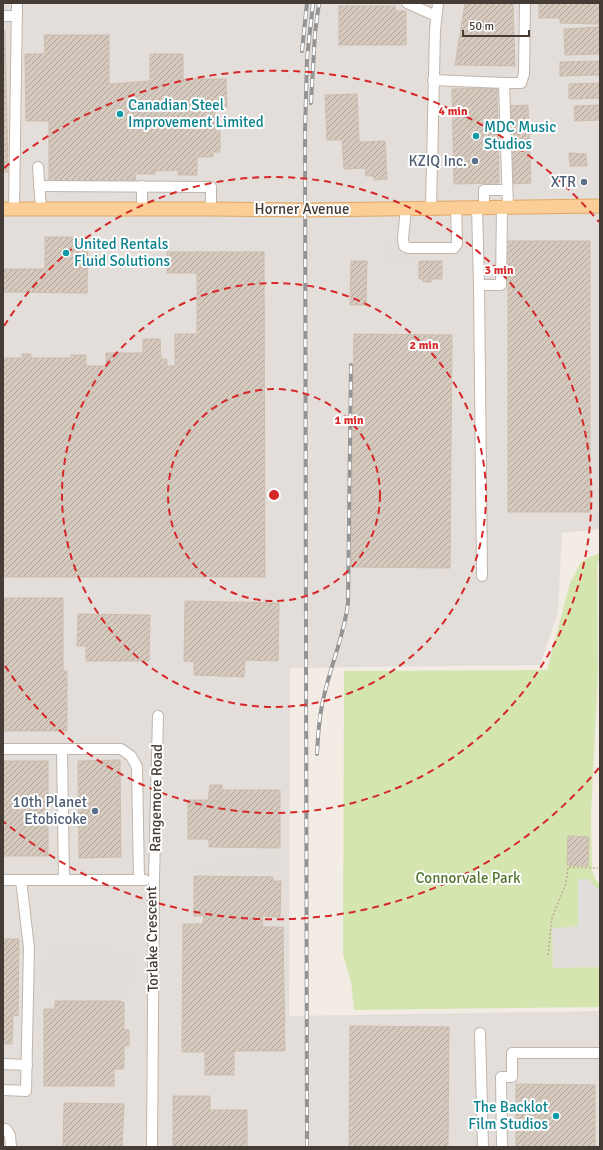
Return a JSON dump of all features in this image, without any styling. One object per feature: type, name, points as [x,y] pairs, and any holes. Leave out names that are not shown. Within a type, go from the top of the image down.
[{"type":"main road","name":"Horner Avenue","points":[[8,209],[310,210],[600,206]]},
{"type":"street","points":[[8,209],[17,3]]},
{"type":"street","points":[[407,3],[436,16]]},
{"type":"street","points":[[431,208],[434,30],[438,3]]},
{"type":"street","points":[[433,80],[521,83],[524,74],[525,3]]},
{"type":"street","points":[[3,16],[17,16]]},
{"type":"street","points":[[478,285],[501,285],[507,190],[504,83]]},
{"type":"street","points":[[38,167],[41,209]]},
{"type":"street","points":[[39,186],[211,187],[211,209]]},
{"type":"street","points":[[142,186],[142,209]]},
{"type":"street","points":[[482,576],[478,285],[481,207],[484,190],[507,190]]},
{"type":"street","points":[[406,208],[403,239],[404,246],[409,248],[454,248],[457,244],[456,208]]},
{"type":"street","name":"Rangemore Road","points":[[154,880],[158,716]]},
{"type":"street","points":[[62,748],[64,880]]},
{"type":"street","points":[[3,749],[121,749],[131,756],[137,767],[139,880]]},
{"type":"street","name":"Torlake Crescent","points":[[3,880],[154,880],[152,1147]]},
{"type":"street","points":[[3,1090],[26,1091],[29,948],[21,880]]},
{"type":"street","points":[[480,1033],[483,1147]]},
{"type":"street","points":[[502,1147],[501,1078],[512,1077],[512,1053],[600,1053]]},
{"type":"street","points":[[3,1064],[26,1064]]},
{"type":"street","points":[[3,1130],[6,1130],[10,1135],[11,1147]]},
{"type":"path","points":[[548,955],[552,918],[566,883],[568,867],[598,868]]},
{"type":"shaded area","points":[[3,3],[600,3],[600,529],[562,533],[558,612],[540,665],[290,668],[289,1016],[600,1011],[600,1147],[3,1147]]},
{"type":"shaded area","points":[[384,237],[408,238],[408,252],[416,252],[415,262],[386,261],[386,254],[382,254]]},
{"type":"shaded area","points":[[284,859],[284,868],[190,869],[190,861]]},
{"type":"shaded area","points":[[578,879],[589,879],[596,888],[600,888],[600,967],[553,968],[552,928],[578,926]]},
{"type":"shaded area","points":[[45,947],[133,949],[131,999],[55,999],[55,991],[43,991]]},
{"type":"green space","name":"Connorvale Park","points":[[600,553],[597,568],[598,670],[591,817],[592,869],[595,879],[600,885],[600,1007],[354,1010],[351,982],[343,954],[344,671],[547,670],[570,583],[581,562]]},
{"type":"building","points":[[465,3],[513,3],[515,66],[455,65]]},
{"type":"building","points":[[539,3],[600,3],[600,24],[560,23],[560,18],[539,18]]},
{"type":"building","points":[[339,6],[395,6],[395,11],[406,11],[406,45],[339,45]]},
{"type":"building","points":[[600,27],[600,54],[565,55],[564,29]]},
{"type":"building","points":[[3,31],[5,31],[8,172],[3,172]]},
{"type":"building","name":"Canadian Steel Improvement Limited","points":[[44,35],[109,35],[109,84],[150,81],[150,54],[183,54],[183,79],[226,79],[227,107],[215,107],[215,131],[220,131],[220,152],[213,152],[213,157],[197,157],[197,175],[178,175],[178,170],[155,171],[155,174],[135,174],[136,180],[49,181],[49,121],[26,121],[25,54],[45,54]]},
{"type":"building","points":[[600,61],[600,75],[560,76],[560,62]]},
{"type":"building","points":[[600,83],[600,98],[569,99],[569,84]]},
{"type":"building","name":"MDC Music Studios","points":[[497,88],[499,183],[454,184],[452,89]]},
{"type":"building","points":[[357,94],[359,142],[385,141],[387,179],[374,180],[374,176],[366,176],[365,168],[344,169],[342,140],[327,140],[325,95]]},
{"type":"building","points":[[528,105],[531,183],[509,184],[508,106]]},
{"type":"building","points":[[600,105],[600,120],[575,121],[574,106]]},
{"type":"building","points":[[569,153],[586,154],[587,166],[570,166]]},
{"type":"building","name":"United Rentals Fluid Solutions","points":[[45,237],[88,237],[87,293],[3,292],[3,269],[45,269]]},
{"type":"building","points":[[508,241],[590,241],[590,512],[508,512]]},
{"type":"building","points":[[167,252],[264,252],[265,577],[3,577],[3,358],[22,358],[22,354],[31,354],[31,358],[71,358],[71,355],[86,355],[86,366],[106,366],[106,353],[143,353],[143,339],[160,339],[161,359],[167,359],[167,366],[175,366],[175,334],[197,334],[197,273],[167,273]]},
{"type":"building","points":[[351,261],[367,261],[366,305],[350,305]]},
{"type":"building","points":[[419,261],[442,261],[442,279],[432,279],[431,282],[423,282],[423,279],[419,279]]},
{"type":"building","points":[[354,334],[452,335],[450,568],[351,567]]},
{"type":"building","points":[[4,598],[63,598],[63,671],[67,671],[67,731],[4,731]]},
{"type":"building","points":[[185,601],[279,603],[278,661],[245,660],[244,677],[194,675],[194,662],[184,661]]},
{"type":"building","points":[[78,614],[150,615],[149,661],[86,661],[86,646],[77,646]]},
{"type":"building","points":[[120,760],[121,857],[79,858],[78,761]]},
{"type":"building","points":[[3,761],[48,761],[48,856],[3,856]]},
{"type":"building","points":[[210,785],[222,785],[222,790],[280,790],[280,848],[209,847],[209,839],[188,839],[188,800],[208,800]]},
{"type":"building","points":[[568,836],[589,837],[588,866],[567,865]]},
{"type":"building","points":[[194,876],[273,877],[273,881],[281,881],[280,917],[262,916],[263,927],[283,927],[285,1051],[234,1051],[234,1075],[205,1075],[205,1052],[182,1052],[183,924],[203,924],[204,916],[194,916]]},
{"type":"building","points":[[3,939],[19,939],[18,1016],[13,1015],[12,1044],[3,1044]]},
{"type":"building","points":[[55,1001],[124,1002],[124,1030],[129,1030],[129,1046],[124,1046],[124,1069],[114,1069],[114,1086],[44,1086],[44,1009],[55,1009]]},
{"type":"building","points":[[350,1026],[449,1027],[448,1147],[349,1147]]},
{"type":"building","name":"The Backlot Film Studios","points":[[516,1084],[595,1085],[595,1147],[516,1147]]},
{"type":"building","points":[[173,1096],[210,1096],[210,1110],[247,1110],[247,1147],[173,1147]]},
{"type":"building","points":[[64,1103],[124,1104],[122,1147],[63,1147]]},
{"type":"railway","points":[[302,51],[307,3]]},
{"type":"railway","points":[[307,1147],[305,131],[307,59],[313,3]]},
{"type":"railway","points":[[311,103],[315,33],[319,3]]},
{"type":"railway","points":[[317,754],[322,703],[344,627],[348,603],[351,365]]},
{"type":"place","name":"Canadian Steel Improvement Limited","points":[[120,114]]},
{"type":"place","name":"MDC Music Studios","points":[[476,136]]},
{"type":"place","name":"KZIQ Inc.","points":[[475,161]]},
{"type":"place","name":"XTR","points":[[584,182]]},
{"type":"place","name":"United Rentals Fluid Solutions","points":[[66,253]]},
{"type":"place","name":"10th Planet Etobicoke","points":[[95,811]]},
{"type":"place","name":"The Backlot Film Studios","points":[[556,1116]]}]
